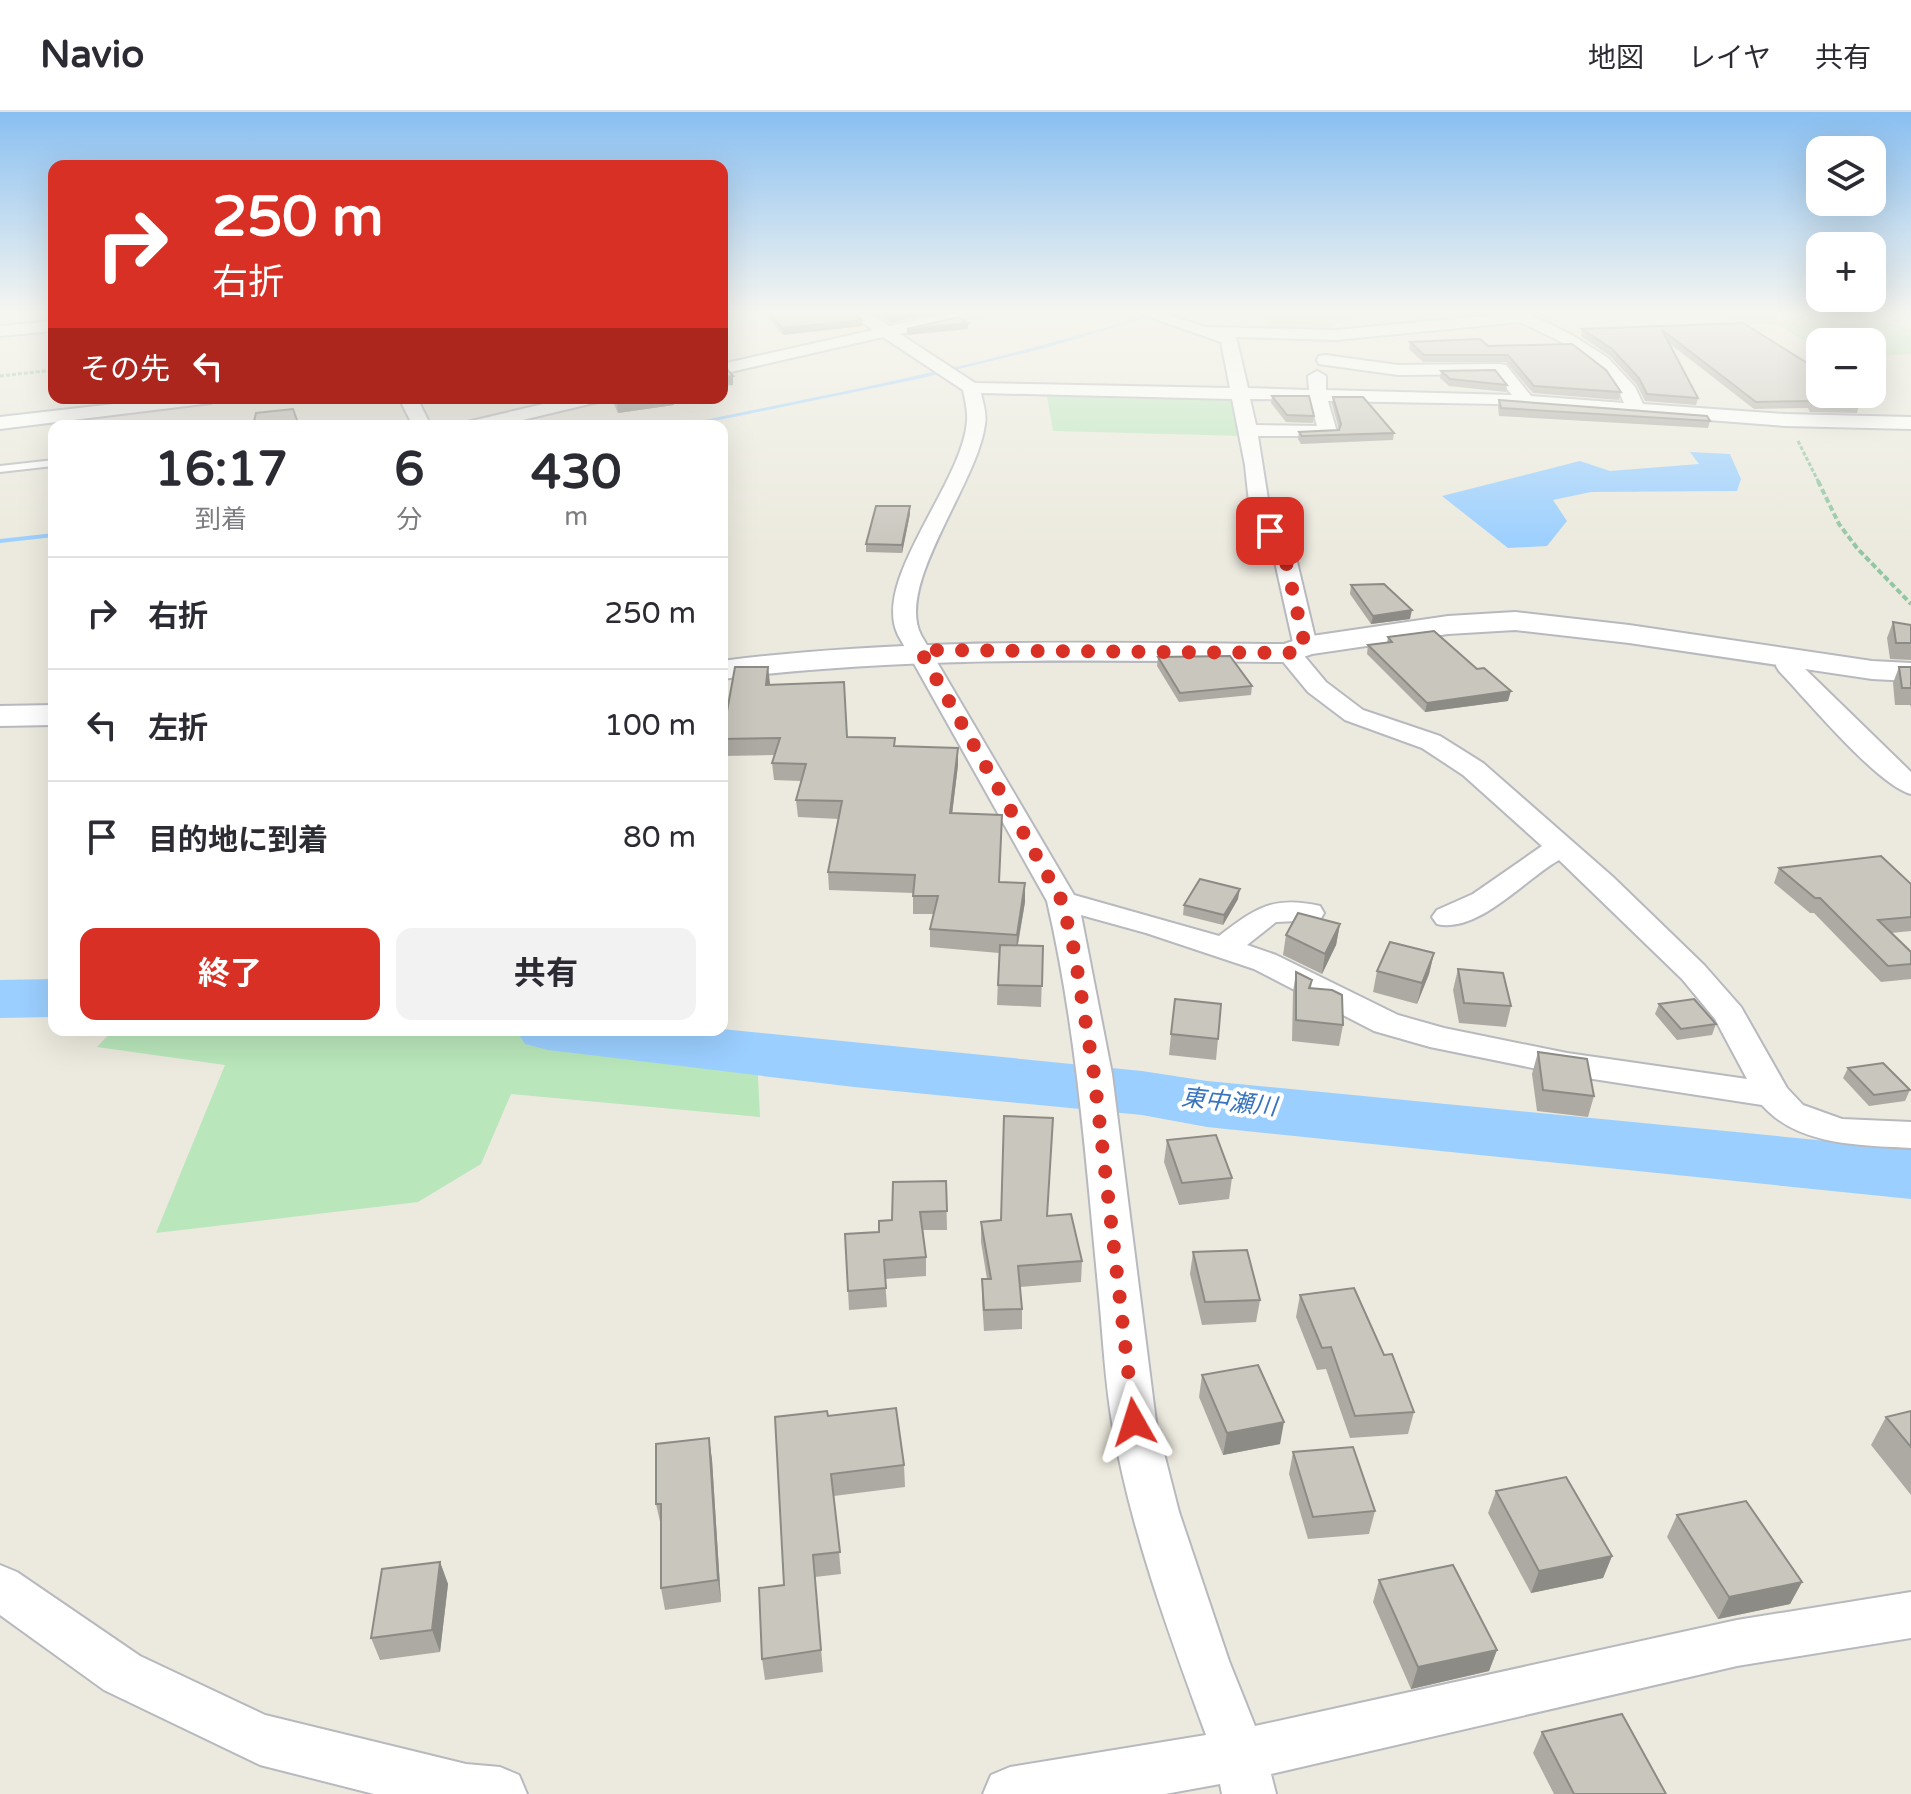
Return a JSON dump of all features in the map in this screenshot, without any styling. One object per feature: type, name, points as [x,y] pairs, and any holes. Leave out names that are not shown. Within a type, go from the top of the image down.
[{"type":"street","points":[[961,390],[977,422],[961,477],[920,561],[902,607],[907,633],[920,650],[1062,901],[1074,950],[1095,1088],[1134,1422],[1156,1512],[1244,1775]]},
{"type":"street","points":[[1184,390],[1526,401],[1785,420],[1911,423]]},
{"type":"street","points":[[1239,390],[1260,512],[1283,553],[1297,649],[1296,664],[1331,700],[1354,715],[1431,742],[1463,763],[1562,847],[1693,972],[1729,1015],[1773,1095],[1790,1114],[1839,1131],[1911,1135]]},
{"type":"street","points":[[1248,430],[1328,432],[1318,390]]},
{"type":"street","points":[[1517,390],[1526,401]]},
{"type":"street","points":[[1629,390],[1635,408]]},
{"type":"street","points":[[0,423],[185,409],[197,404]]},
{"type":"street","points":[[495,420],[551,404]]},
{"type":"street","points":[[728,669],[802,658],[920,650],[1297,649],[1448,625],[1515,621],[1629,634],[1789,659],[1911,672]]},
{"type":"street","points":[[1789,659],[1788,666],[1887,767],[1911,786]]},
{"type":"street","points":[[0,716],[48,715]]},
{"type":"street","points":[[1448,917],[1484,901],[1536,861],[1562,847]]},
{"type":"street","points":[[1062,901],[1265,962],[1386,1023],[1442,1039],[1567,1064],[1773,1095]]},
{"type":"street","points":[[1224,948],[1269,913],[1309,913]]},
{"type":"street","points":[[0,1587],[122,1673],[260,1739],[466,1791],[500,1794]]},
{"type":"street","points":[[1010,1794],[1244,1775],[1737,1643],[1911,1615]]},
{"type":"lane","points":[[0,469],[48,464]]},
{"type":"path","points":[[1785,420],[1839,524],[1857,548],[1911,604]]},
{"type":"green space","points":[[1046,391],[1235,398],[1243,436],[1053,431]]},
{"type":"green space","points":[[728,1035],[756,1038],[760,1117],[511,1094],[481,1164],[418,1202],[156,1233],[225,1065],[97,1047],[107,1036]]},
{"type":"water","points":[[1690,452],[1730,454],[1741,479],[1737,491],[1591,492],[1553,500],[1567,521],[1547,546],[1508,548],[1442,496],[1580,461],[1610,471],[1699,464]]},
{"type":"building","points":[[1645,390],[1694,390],[1698,398],[1647,394]]},
{"type":"building","points":[[1741,390],[1806,390],[1806,401],[1756,402]]},
{"type":"building","points":[[1272,396],[1309,396],[1314,416],[1287,415]]},
{"type":"building","points":[[1333,397],[1363,397],[1394,433],[1302,436],[1299,432],[1339,430],[1341,424]]},
{"type":"building","points":[[1499,400],[1707,416],[1710,421],[1501,408]]},
{"type":"building","points":[[293,409],[297,420],[254,420],[256,413]]},
{"type":"building","points":[[876,506],[910,506],[902,545],[866,544]]},
{"type":"building","points":[[1384,584],[1412,610],[1373,616],[1351,585]]},
{"type":"building","points":[[1893,622],[1911,625],[1911,643],[1896,643]]},
{"type":"building","points":[[1434,631],[1477,669],[1484,668],[1511,691],[1427,703],[1368,645],[1392,642],[1388,637]]},
{"type":"building","points":[[1230,656],[1252,686],[1180,693],[1158,657]]},
{"type":"building","points":[[735,667],[768,667],[766,685],[844,682],[847,737],[895,738],[894,746],[958,748],[950,813],[1002,815],[999,882],[1025,883],[1017,935],[930,929],[938,896],[913,896],[915,875],[828,872],[842,801],[796,800],[806,764],[772,763],[780,738],[728,739],[728,706]]},
{"type":"building","points":[[1899,667],[1911,667],[1911,688],[1902,688]]},
{"type":"building","points":[[1881,856],[1911,884],[1911,917],[1878,920],[1911,952],[1911,964],[1888,966],[1820,898],[1815,898],[1779,868]]},
{"type":"building","points":[[1200,879],[1240,889],[1224,915],[1184,905]]},
{"type":"building","points":[[1298,913],[1340,924],[1325,954],[1286,935]]},
{"type":"building","points":[[1390,942],[1434,953],[1422,983],[1377,971]]},
{"type":"building","points":[[1000,945],[1043,946],[1042,986],[998,985]]},
{"type":"building","points":[[1458,969],[1503,973],[1511,1006],[1464,1003]]},
{"type":"building","points":[[1296,972],[1312,980],[1309,988],[1332,990],[1342,995],[1343,1025],[1296,1020]]},
{"type":"building","points":[[1175,999],[1221,1004],[1218,1039],[1171,1034]]},
{"type":"building","points":[[1694,999],[1716,1024],[1681,1029],[1659,1004]]},
{"type":"building","points":[[1538,1052],[1587,1059],[1594,1096],[1543,1090]]},
{"type":"building","points":[[1883,1063],[1910,1090],[1874,1095],[1848,1068]]},
{"type":"building","points":[[1004,1116],[1053,1118],[1047,1216],[1071,1214],[1082,1261],[1018,1266],[1022,1309],[984,1310],[982,1279],[991,1279],[981,1222],[1001,1220]]},
{"type":"building","points":[[1216,1135],[1232,1178],[1182,1183],[1167,1140]]},
{"type":"building","points":[[946,1181],[947,1211],[920,1212],[926,1257],[884,1260],[886,1288],[848,1291],[845,1234],[879,1232],[879,1221],[892,1220],[893,1182]]},
{"type":"building","points":[[1247,1250],[1260,1300],[1205,1302],[1193,1252]]},
{"type":"building","points":[[1354,1288],[1384,1355],[1392,1354],[1414,1412],[1355,1416],[1331,1347],[1322,1348],[1300,1295]]},
{"type":"building","points":[[1258,1365],[1284,1422],[1227,1433],[1202,1375]]},
{"type":"building","points":[[896,1408],[904,1465],[831,1474],[840,1552],[813,1555],[821,1650],[762,1659],[759,1588],[784,1585],[775,1417],[827,1411],[828,1416]]},
{"type":"building","points":[[1911,1411],[1911,1447],[1886,1417]]},
{"type":"building","points":[[709,1438],[718,1580],[661,1588],[661,1504],[656,1504],[656,1444]]},
{"type":"building","points":[[1353,1447],[1375,1511],[1313,1517],[1293,1452]]},
{"type":"building","points":[[1566,1477],[1612,1556],[1539,1571],[1496,1491]]},
{"type":"building","points":[[1746,1501],[1802,1582],[1729,1597],[1677,1515]]},
{"type":"building","points":[[440,1562],[432,1630],[371,1638],[382,1569]]},
{"type":"building","points":[[1453,1565],[1497,1650],[1418,1667],[1379,1580]]},
{"type":"building","points":[[1622,1714],[1666,1794],[1574,1794],[1542,1732]]},
{"type":"waterway","points":[[710,420],[857,390]]},
{"type":"waterway","points":[[0,541],[48,536]]},
{"type":"waterway","name":"東中瀬川","points":[[0,999],[48,998]]},
{"type":"waterway","name":"東中瀬川","points":[[599,1036],[854,1066],[1142,1093],[1207,1104],[1911,1174]]},
{"type":"route","points":[[1134,1422],[1094,1074],[1074,950],[1062,901],[920,650],[1289,653],[1305,646],[1286,562],[1270,531]]}]
